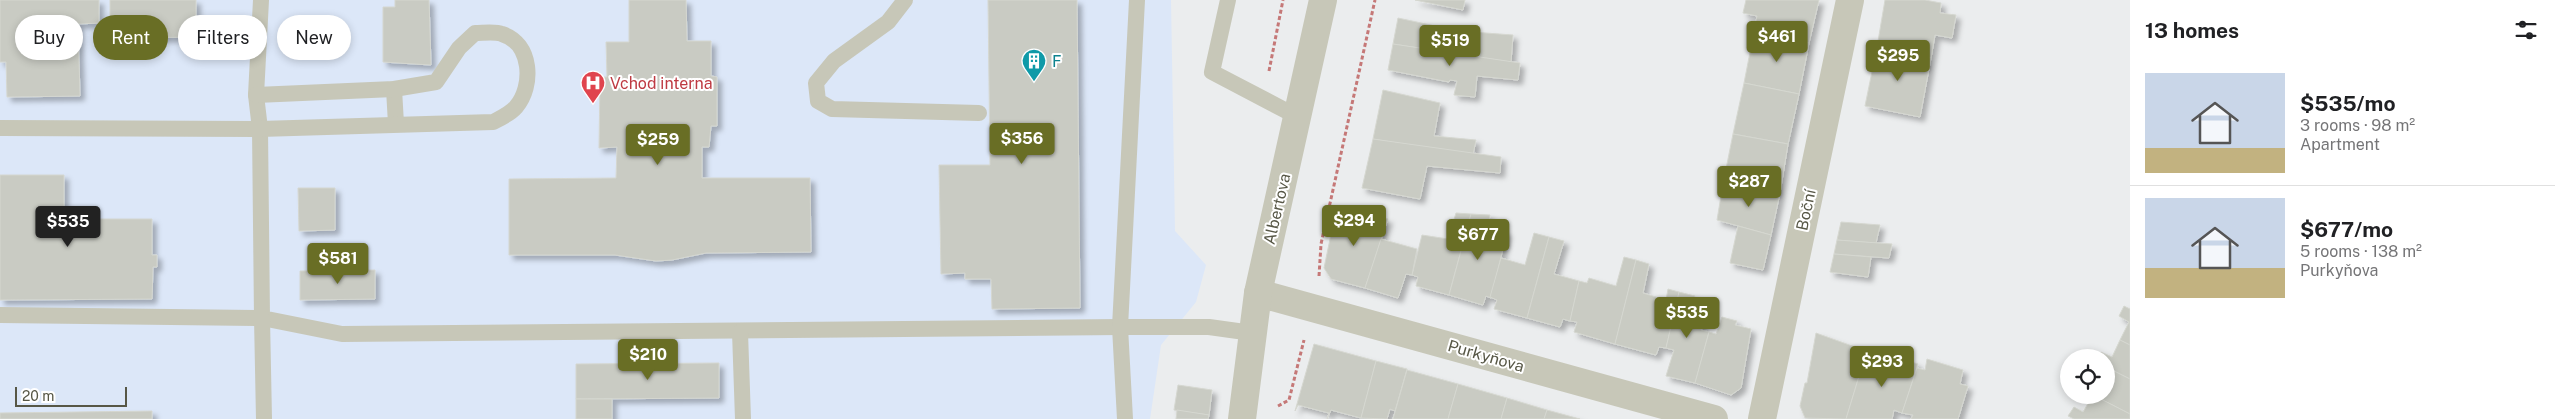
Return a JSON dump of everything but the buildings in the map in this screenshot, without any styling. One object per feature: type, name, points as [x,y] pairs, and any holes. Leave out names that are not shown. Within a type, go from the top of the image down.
[{"type":"street","name":"Albertova","points":[[1242,419],[1258,293],[1323,0]]},
{"type":"street","name":"Boční","points":[[1762,419],[1850,0]]},
{"type":"street","name":"Purkyňova","points":[[1258,293],[1714,419]]},
{"type":"lane","points":[[261,0],[256,95],[260,129],[264,419]]},
{"type":"lane","points":[[905,0],[888,22],[834,61],[816,83],[818,101],[832,110],[979,113]]},
{"type":"lane","points":[[1125,419],[1120,327],[1137,0]]},
{"type":"lane","points":[[1228,0],[1212,72],[1298,117]]},
{"type":"lane","points":[[0,128],[260,129],[493,122],[513,111],[518,105],[527,81],[528,65],[520,46],[502,34],[475,33],[459,48],[436,82],[394,89],[256,95]]},
{"type":"lane","points":[[394,89],[396,124]]},
{"type":"lane","points":[[0,315],[262,318],[342,334],[740,332],[1120,327],[1209,327],[1252,333]]},
{"type":"lane","points":[[740,332],[743,419]]},
{"type":"path","points":[[1319,279],[1321,244],[1375,0]]},
{"type":"shaded area","points":[[0,0],[1171,0],[1175,231],[1206,265],[1196,302],[1161,345],[1150,419],[0,419]]},
{"type":"place","name":"F","points":[[1034,82]]},
{"type":"place","name":"Vchod interna","points":[[593,104]]}]
